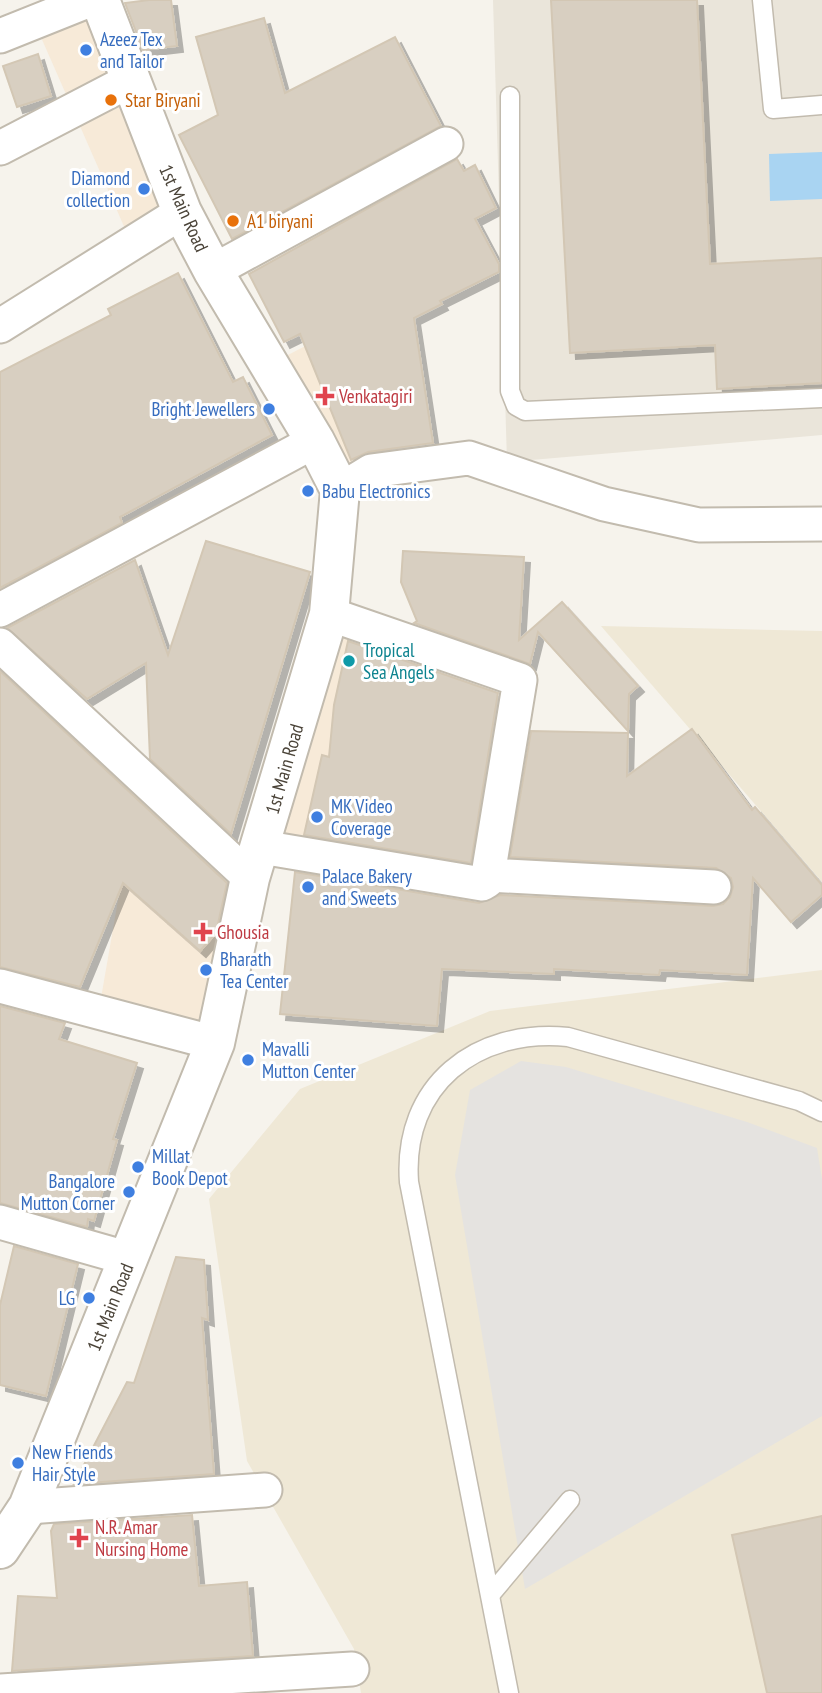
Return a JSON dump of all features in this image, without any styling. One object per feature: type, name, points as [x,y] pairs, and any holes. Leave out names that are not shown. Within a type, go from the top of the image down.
[{"type":"street","points":[[0,36],[90,0]]},
{"type":"street","name":"1st Main Road","points":[[1,1547],[28,1507],[215,1044],[256,863],[329,614],[341,490],[315,441],[213,271],[182,212],[100,0]]},
{"type":"street","points":[[0,148],[131,80]]},
{"type":"street","points":[[213,271],[446,145]]},
{"type":"street","points":[[0,326],[182,212]]},
{"type":"street","points":[[0,610],[315,441]]},
{"type":"street","points":[[341,490],[371,471],[469,458],[604,504],[699,525],[822,524]]},
{"type":"street","points":[[0,645],[256,863],[481,884],[487,881],[520,680],[329,614]]},
{"type":"street","points":[[488,876],[714,887]]},
{"type":"street","points":[[0,986],[215,1044]]},
{"type":"street","points":[[0,1222],[130,1259]]},
{"type":"street","points":[[28,1507],[265,1490]]},
{"type":"street","points":[[0,1691],[352,1669]]},
{"type":"lane","points":[[762,0],[773,109],[822,105]]},
{"type":"lane","points":[[510,96],[510,391],[516,406],[525,411],[822,398]]},
{"type":"lane","points":[[509,1693],[409,1182],[407,1157],[412,1132],[432,1089],[466,1058],[487,1048],[529,1036],[549,1035],[568,1037],[799,1101],[822,1112]]},
{"type":"lane","points":[[491,1594],[570,1500]]},
{"type":"shaded area","points":[[493,0],[822,0],[822,435],[507,462]]},
{"type":"shaded area","points":[[86,18],[161,207],[126,231],[40,35]]},
{"type":"shaded area","points":[[346,325],[398,466],[352,486],[284,357]]},
{"type":"shaded area","points":[[345,619],[419,644],[367,851],[284,834]]},
{"type":"shaded area","points":[[601,626],[822,631],[822,882]]},
{"type":"shaded area","points":[[162,819],[241,883],[210,1034],[101,998],[122,877]]},
{"type":"shaded area","points":[[822,970],[822,1693],[361,1693],[354,1649],[247,1461],[209,1199],[300,1089],[490,1011]]},
{"type":"shaded area","points":[[521,1061],[566,1067],[747,1122],[817,1148],[822,1179],[822,1416],[525,1589],[455,1175],[470,1090]]},
{"type":"water","points":[[822,152],[822,199],[770,201],[769,154]]},
{"type":"building","points":[[171,0],[177,46],[143,50],[125,3]]},
{"type":"building","points":[[551,0],[697,0],[710,264],[822,258],[822,383],[717,389],[715,345],[570,353]]},
{"type":"building","points":[[264,18],[285,93],[395,37],[441,126],[232,239],[179,135],[218,115],[196,37]]},
{"type":"building","points":[[38,54],[51,96],[17,107],[3,66]]},
{"type":"building","points":[[457,159],[464,171],[475,165],[496,208],[475,219],[499,264],[499,272],[440,301],[442,304],[414,318],[433,443],[368,452],[351,460],[300,334],[284,342],[249,274]]},
{"type":"building","points":[[178,273],[233,382],[243,377],[272,435],[120,517],[122,523],[0,588],[0,372],[111,315],[108,309]]},
{"type":"building","points":[[206,541],[310,572],[231,834],[150,759],[146,663],[87,699],[7,628],[135,560],[168,655]]},
{"type":"building","points":[[403,551],[524,557],[519,640],[562,602],[638,686],[629,694],[628,731],[538,632],[530,664],[414,623],[417,621],[401,582]]},
{"type":"building","points":[[348,641],[498,693],[471,863],[304,835],[322,755],[329,757],[334,705]]},
{"type":"building","points":[[0,671],[227,883],[216,933],[200,951],[123,883],[80,987],[0,967]]},
{"type":"building","points":[[692,729],[752,810],[755,807],[822,885],[822,895],[791,922],[753,878],[747,975],[660,970],[659,975],[554,969],[554,974],[442,969],[437,1026],[280,1014],[295,872],[479,903],[500,895],[713,906],[723,904],[730,897],[733,887],[731,878],[716,868],[510,857],[531,731],[628,733],[627,776]]},
{"type":"building","points":[[0,1006],[65,1023],[59,1039],[137,1063],[113,1139],[117,1140],[94,1221],[88,1219],[87,1227],[0,1203]]},
{"type":"building","points":[[14,1246],[78,1264],[46,1396],[0,1385],[0,1305]]},
{"type":"building","points":[[176,1257],[204,1260],[208,1320],[202,1318],[214,1474],[74,1484],[127,1382],[134,1383]]},
{"type":"building","points":[[192,1515],[199,1586],[247,1582],[253,1656],[12,1671],[18,1596],[57,1598],[51,1531],[54,1524]]},
{"type":"building","points":[[822,1516],[822,1693],[767,1693],[732,1535]]},
{"type":"place","name":"Azeez Tex and Tailor","points":[[86,50]]},
{"type":"place","name":"Star Biryani","points":[[111,100]]},
{"type":"place","name":"Diamond collection","points":[[144,189]]},
{"type":"place","name":"A1 biryani","points":[[233,221]]},
{"type":"place","name":"Venkatagiri","points":[[325,396]]},
{"type":"place","name":"Bright Jewellers","points":[[269,409]]},
{"type":"place","name":"Babu Electronics","points":[[308,491]]},
{"type":"place","name":"Tropical Sea Angels","points":[[349,661]]},
{"type":"place","name":"MK Video Coverage","points":[[317,817]]},
{"type":"place","name":"Palace Bakery and Sweets","points":[[308,887]]},
{"type":"place","name":"Ghousia","points":[[203,932]]},
{"type":"place","name":"Bharath Tea Center","points":[[206,970]]},
{"type":"place","name":"Mavalli Mutton Center","points":[[248,1060]]},
{"type":"place","name":"Millat Book Depot","points":[[138,1167]]},
{"type":"place","name":"Bangalore Mutton Corner","points":[[129,1192]]},
{"type":"place","name":"LG","points":[[89,1298]]},
{"type":"place","name":"New Friends Hair Style","points":[[18,1463]]},
{"type":"place","name":"N.R. Amar Nursing Home","points":[[79,1538]]}]
